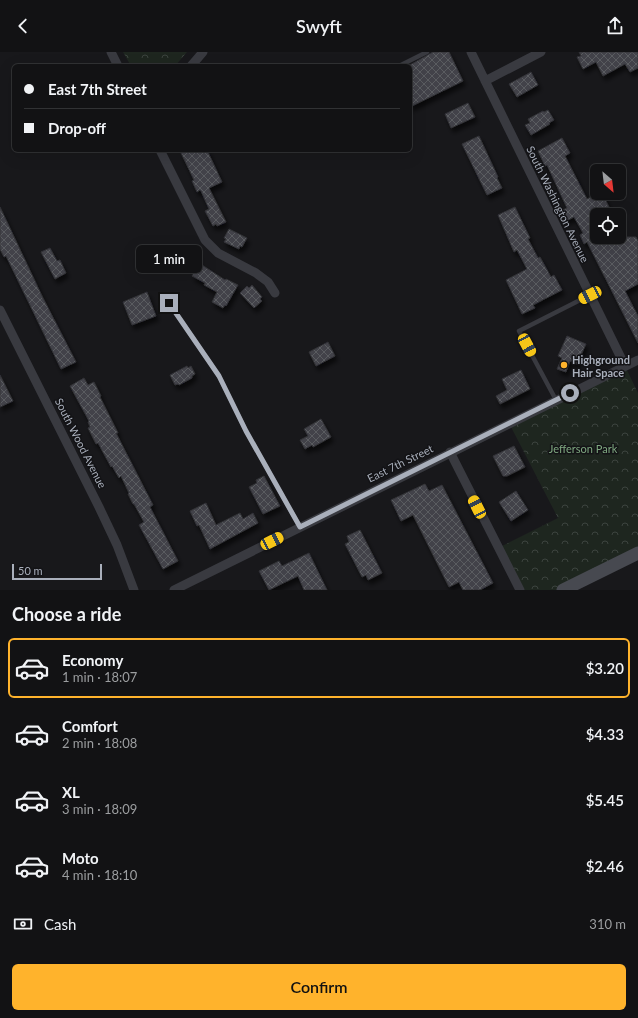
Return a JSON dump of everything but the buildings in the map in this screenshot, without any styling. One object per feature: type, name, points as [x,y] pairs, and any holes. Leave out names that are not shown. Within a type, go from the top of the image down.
[{"type":"main road","points":[[563,590],[638,553]]},
{"type":"street","points":[[111,52],[117,64]]},
{"type":"street","points":[[193,64],[203,52]]},
{"type":"street","name":"South Washington Avenue","points":[[471,52],[625,366]]},
{"type":"street","points":[[485,80],[541,52]]},
{"type":"street","points":[[161,152],[205,240],[218,253],[256,273],[268,282],[275,293]]},
{"type":"street","name":"South Wood Avenue","points":[[0,310],[99,506],[117,545],[134,590]]},
{"type":"street","name":"East 7th Street","points":[[174,590],[638,360]]},
{"type":"street","points":[[450,452],[520,590]]},
{"type":"lane","points":[[403,64],[427,52]]},
{"type":"lane","points":[[556,400],[519,331],[590,295]]},
{"type":"lane","points":[[169,303],[219,376],[250,437],[300,527]]},
{"type":"green space","points":[[123,52],[187,52],[177,64],[130,64]]},
{"type":"green space","name":"Jefferson Park","points":[[625,366],[638,393],[638,553],[563,590],[520,590],[498,548],[558,518],[509,423]]},
{"type":"place","name":"Highground Hair Space","points":[[564,365]]},
{"type":"route","points":[[169,303],[212,364],[246,431],[300,527],[570,393]]}]
